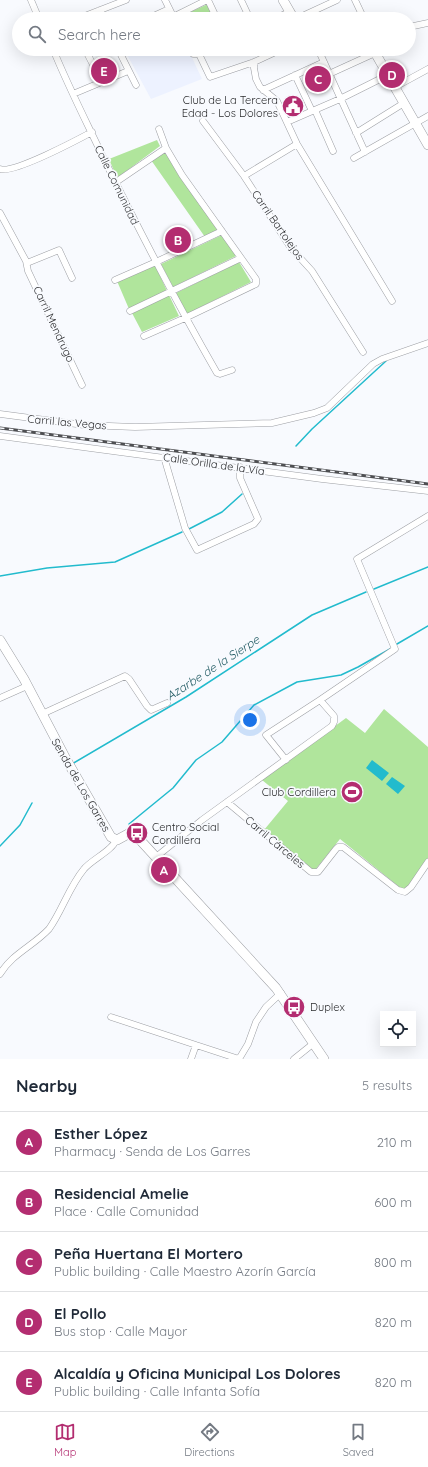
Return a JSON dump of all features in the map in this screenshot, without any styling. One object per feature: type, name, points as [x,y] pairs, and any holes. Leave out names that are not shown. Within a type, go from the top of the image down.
[{"type":"street","points":[[31,0],[36,12]]},
{"type":"street","points":[[95,12],[126,0]]},
{"type":"street","points":[[165,0],[171,12]]},
{"type":"street","points":[[185,12],[207,0],[213,12]]},
{"type":"street","points":[[241,0],[247,12]]},
{"type":"street","points":[[283,0],[290,12]]},
{"type":"street","points":[[306,12],[337,0]]},
{"type":"street","points":[[355,0],[360,12]]},
{"type":"street","points":[[162,12],[169,9]]},
{"type":"street","points":[[416,26],[428,23]]},
{"type":"street","name":"Calle Comunidad","points":[[56,56],[116,182],[185,318],[217,373],[220,374],[232,370]]},
{"type":"street","points":[[89,56],[102,82]]},
{"type":"street","points":[[121,56],[136,85]]},
{"type":"street","points":[[200,56],[210,77],[267,56]]},
{"type":"street","points":[[321,56],[364,152]]},
{"type":"street","points":[[329,74],[364,56]]},
{"type":"street","points":[[377,56],[428,145]]},
{"type":"street","points":[[254,62],[256,80],[260,88],[277,101],[297,144],[392,301]]},
{"type":"street","points":[[263,90],[324,62]]},
{"type":"street","points":[[394,87],[428,69]]},
{"type":"street","points":[[73,94],[128,71]]},
{"type":"street","points":[[295,75],[333,151]]},
{"type":"street","points":[[287,122],[388,75]]},
{"type":"street","points":[[356,133],[404,103]]},
{"type":"street","points":[[354,158],[428,116]]},
{"type":"street","name":"Carril Bartolejos","points":[[203,121],[244,176],[291,248],[312,271],[363,352]]},
{"type":"street","points":[[144,336],[256,284],[256,279],[182,175],[166,148],[159,129]]},
{"type":"street","points":[[0,169],[3,170],[19,166],[92,132]]},
{"type":"street","points":[[244,176],[297,144]]},
{"type":"street","points":[[116,182],[166,148]]},
{"type":"street","name":"Carril Mendrugo","points":[[0,213],[27,263],[28,271],[82,385]]},
{"type":"street","points":[[115,280],[222,231]]},
{"type":"street","points":[[27,263],[59,250],[72,278]]},
{"type":"street","points":[[130,311],[241,258]]},
{"type":"street","name":"Carril las Vegas","points":[[0,414],[77,424],[134,427],[272,423],[314,413],[327,408],[373,364],[382,359],[428,343]]},
{"type":"street","name":"Calle Orilla de la Vía","points":[[0,436],[322,479],[428,491]]},
{"type":"street","points":[[164,457],[184,528],[197,550],[254,524],[258,519],[242,482],[240,467]]},
{"type":"street","points":[[286,760],[266,735],[395,649],[357,559],[428,516]]},
{"type":"street","name":"Senda de Los Garres","points":[[0,640],[111,837],[116,840],[129,833],[133,834],[156,857],[281,993],[324,1059]]},
{"type":"street","points":[[42,714],[125,676],[129,679],[151,710],[167,703]]},
{"type":"street","points":[[0,698],[27,686]]},
{"type":"street","points":[[156,857],[202,820],[332,726],[334,716],[320,700]]},
{"type":"street","name":"Carril Cárceles","points":[[227,802],[311,872],[318,872],[336,849],[338,847],[343,847],[398,890],[405,892],[428,862]]},
{"type":"street","points":[[0,974],[13,957],[49,929],[83,870],[95,858],[112,846],[116,840]]},
{"type":"street","points":[[111,1017],[239,1059],[248,1044],[256,1022],[266,1007],[281,993]]},
{"type":"street","points":[[294,1059],[314,1043]]},
{"type":"street","points":[[191,1059],[196,1045]]},
{"type":"shaded area","points":[[128,56],[191,56],[202,79],[151,99]]},
{"type":"green space","points":[[208,4],[212,12],[190,12]]},
{"type":"green space","points":[[157,140],[160,146],[117,178],[109,159]]},
{"type":"green space","points":[[165,152],[218,231],[205,237],[151,160]]},
{"type":"green space","points":[[222,235],[236,256],[173,287],[161,264]]},
{"type":"green space","points":[[239,262],[251,282],[187,314],[176,293]]},
{"type":"green space","points":[[155,265],[167,291],[129,309],[117,281]]},
{"type":"green space","points":[[169,295],[179,316],[142,332],[132,313]]},
{"type":"green space","name":"Club Cordillera","points":[[384,709],[428,747],[428,858],[406,889],[403,890],[340,839],[315,870],[311,869],[264,830],[288,801],[262,780],[346,718],[365,733]]},
{"type":"water","points":[[372,760],[389,773],[382,781],[366,768]]},
{"type":"water","points":[[392,777],[405,786],[398,794],[386,784]]},
{"type":"waterway","points":[[296,446],[312,429],[386,361]]},
{"type":"waterway","points":[[189,529],[222,512],[242,494]]},
{"type":"waterway","points":[[0,576],[47,568],[115,562],[182,532]]},
{"type":"waterway","name":"Azarbe de la Sierpe","points":[[374,589],[428,567]]},
{"type":"waterway","name":"Azarbe de la Sierpe","points":[[72,764],[186,697],[312,615],[366,592]]},
{"type":"waterway","points":[[397,644],[428,626]]},
{"type":"waterway","points":[[129,824],[173,788],[196,760],[222,742],[254,705],[297,682],[341,675],[390,649]]},
{"type":"waterway","name":"Azarbe de la Sierpe","points":[[0,846],[20,825],[32,803]]},
{"type":"railway","points":[[0,428],[428,484]]},
{"type":"place","name":"Alcaldía y Oficina Municipal Los Dolores","points":[[104,71]]},
{"type":"place","name":"El Pollo","points":[[392,75]]},
{"type":"place","name":"Peña Huertana El Mortero","points":[[318,79]]},
{"type":"place","name":"Club de La Tercera Edad - Los Dolores","points":[[293,106]]},
{"type":"place","name":"Residencial Amelie","points":[[178,240]]},
{"type":"place","name":"Club Cordillera","points":[[352,792]]},
{"type":"place","name":"Centro Social Cordillera","points":[[137,833]]},
{"type":"place","name":"Esther López","points":[[164,870]]},
{"type":"place","name":"Duplex","points":[[294,1007]]}]
